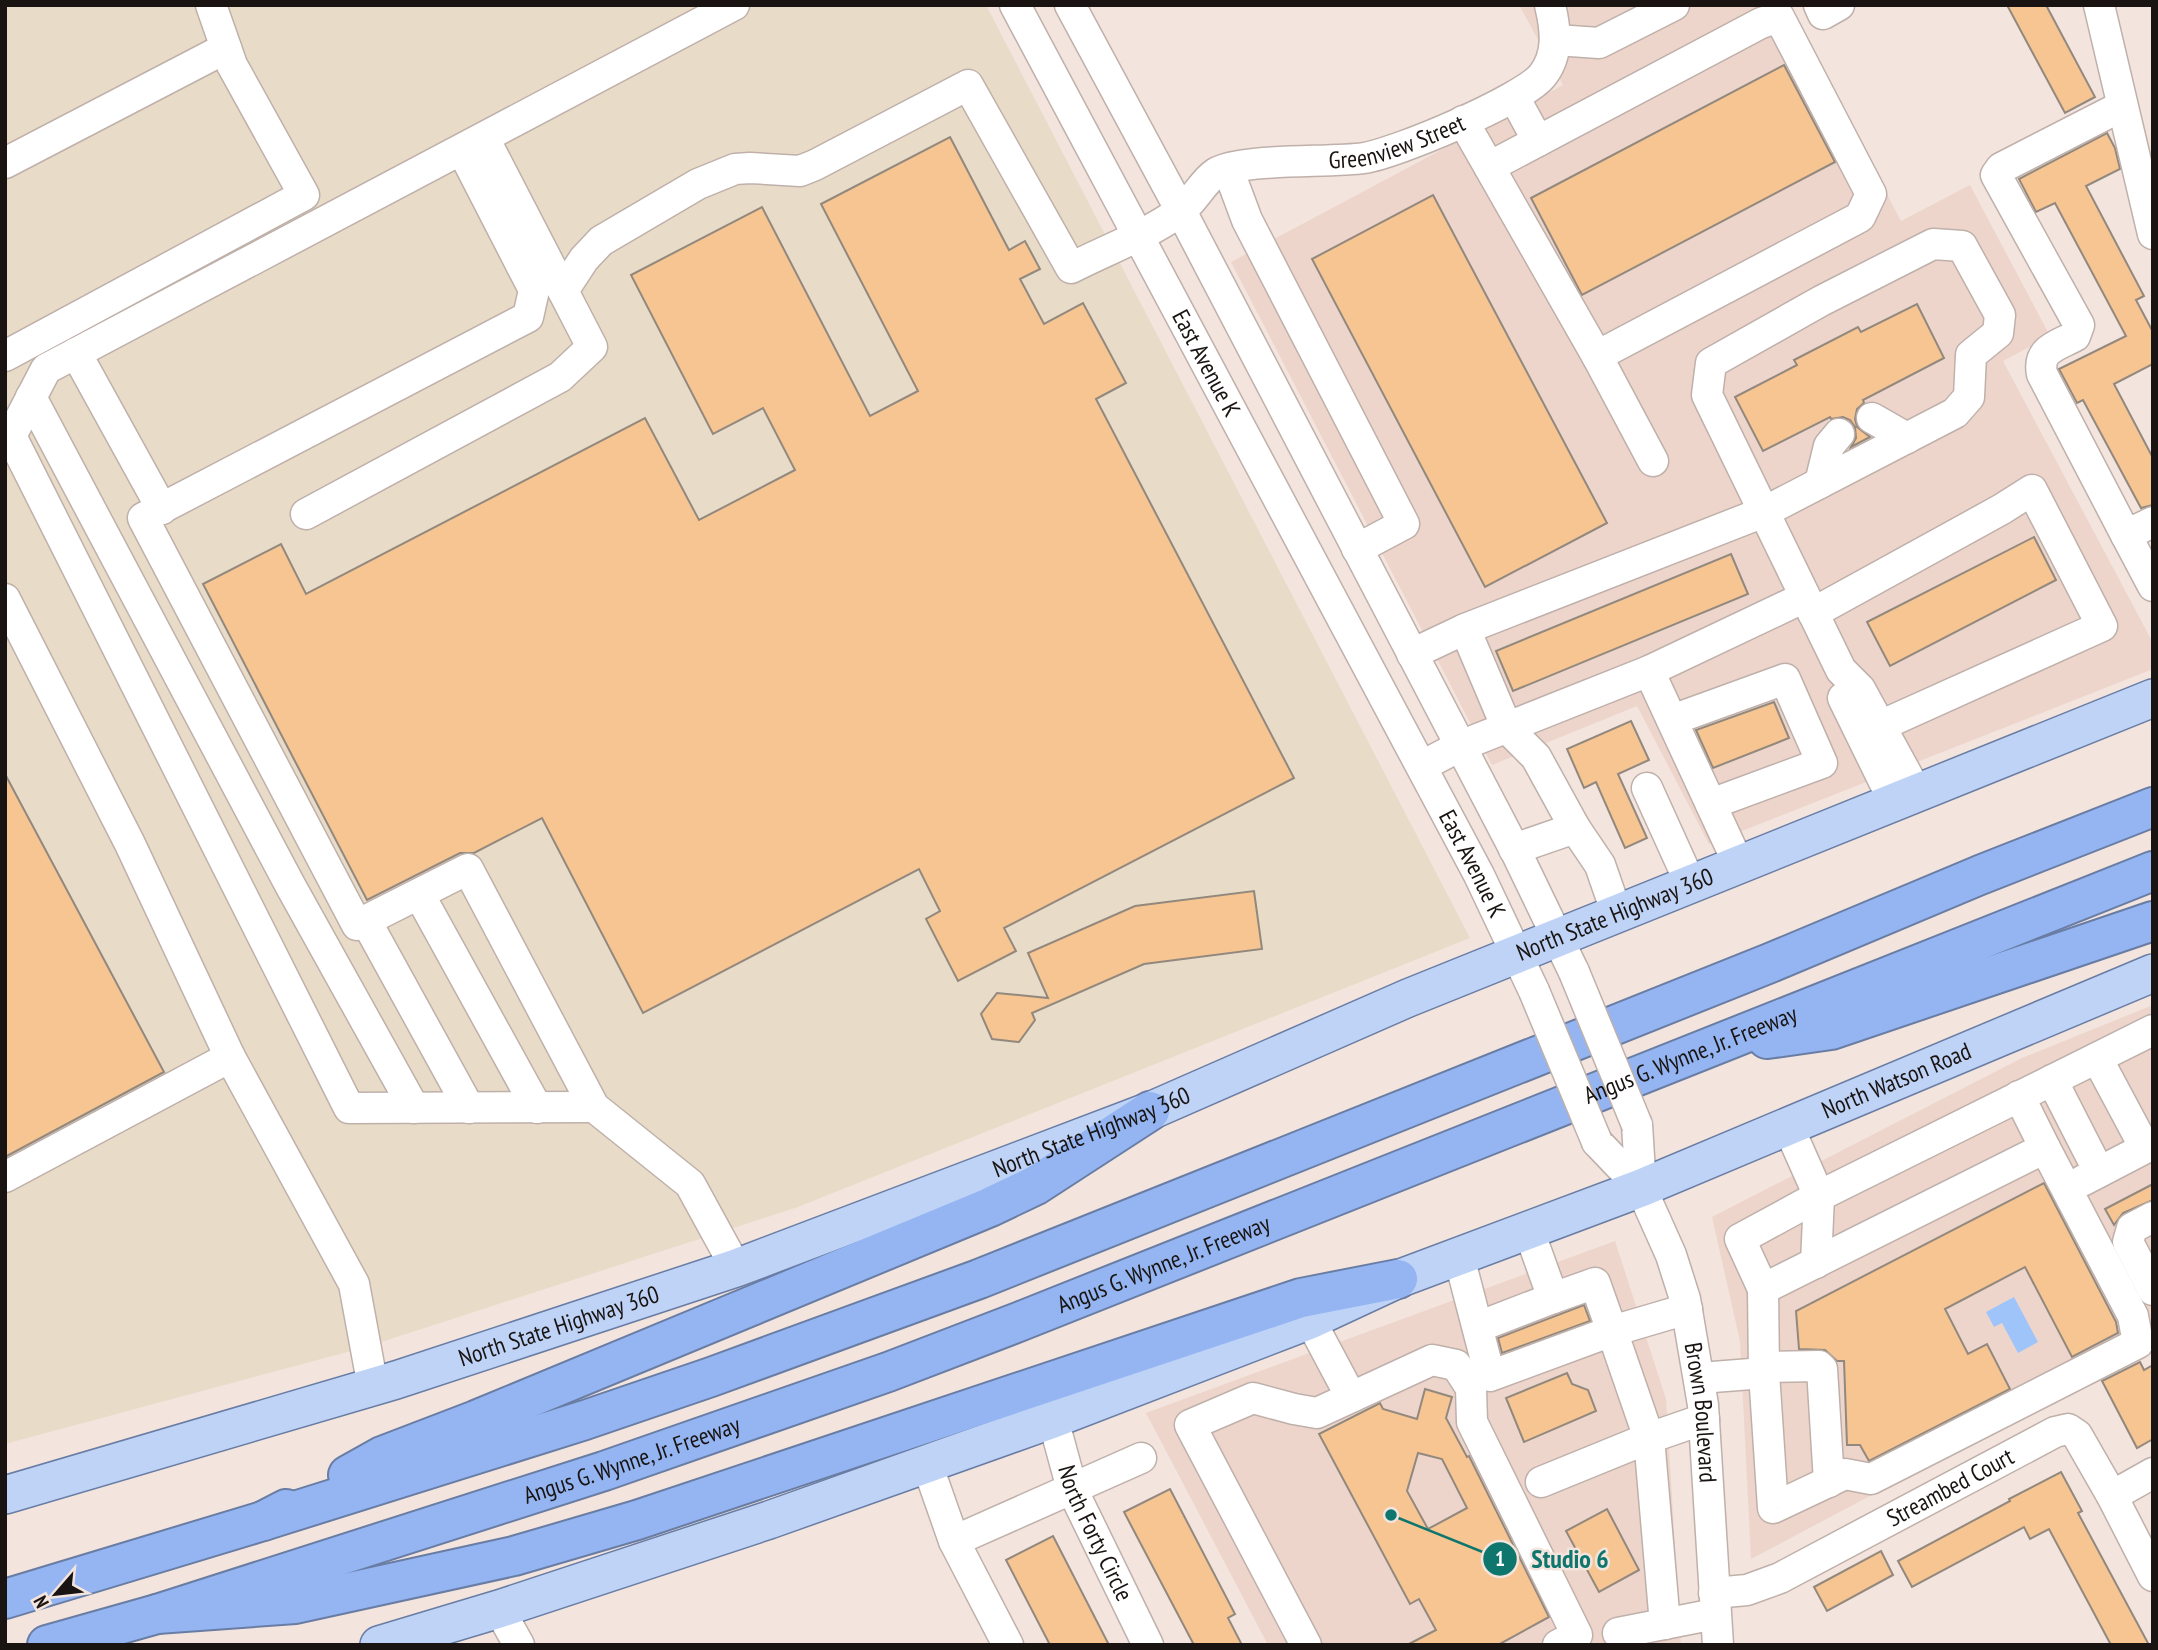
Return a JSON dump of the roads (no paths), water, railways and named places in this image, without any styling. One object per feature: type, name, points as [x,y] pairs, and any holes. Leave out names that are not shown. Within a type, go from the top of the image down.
[{"type":"highway","points":[[1980,875],[2002,850],[2065,818],[2153,779]]},
{"type":"highway","points":[[20,1596],[585,1420],[870,1320],[1718,984],[1980,875],[2153,807]]},
{"type":"highway","name":"Angus G. Wynne, Jr. Freeway","points":[[158,1614],[604,1471],[888,1372],[2153,871]]},
{"type":"highway","points":[[1706,1047],[1831,1030],[2153,921]]},
{"type":"highway","points":[[263,1521],[382,1456],[561,1385],[1036,1185],[1150,1111]]},
{"type":"highway","points":[[53,1643],[158,1614],[295,1604],[514,1556],[636,1520],[1301,1298],[1398,1279]]},
{"type":"main road","name":"North State Highway 360","points":[[5,1495],[373,1387],[736,1268],[1150,1111],[1346,1024],[1516,954],[2153,698]]},
{"type":"main road","name":"North Watson Road","points":[[1641,1188],[2153,973]]},
{"type":"main road","points":[[379,1645],[499,1609],[769,1520],[1053,1419],[1310,1320],[1398,1279],[1641,1188]]},
{"type":"street","points":[[5,356],[304,195],[232,65],[211,5]]},
{"type":"street","points":[[594,1107],[349,1108],[11,436],[46,369],[734,5]]},
{"type":"street","name":"East Avenue K","points":[[1015,5],[1479,875],[1534,991],[1597,1143],[1641,1188]]},
{"type":"street","name":"East Avenue K","points":[[1070,5],[1181,211],[1514,849],[1574,972],[1637,1125],[1641,1188]]},
{"type":"street","name":"Greenview Street","points":[[1228,169],[1368,157],[1446,129],[1514,97],[1544,74],[1556,46],[1550,5]]},
{"type":"street","points":[[1556,40],[1600,43],[1674,5]]},
{"type":"street","points":[[1819,5],[1823,14],[1839,5]]},
{"type":"street","points":[[2099,5],[2122,106],[2149,202],[2153,234]]},
{"type":"street","points":[[1489,167],[1756,14],[1779,16],[1871,194],[1860,217],[1597,356]]},
{"type":"street","points":[[5,163],[226,48]]},
{"type":"street","points":[[563,291],[583,259],[601,241],[698,184],[735,169],[750,167],[800,171],[968,85],[1070,268],[1181,211],[1216,173],[1228,169],[1247,220],[1404,524],[1357,549]]},
{"type":"street","points":[[1514,97],[1538,141]]},
{"type":"street","points":[[2122,106],[2001,168],[1996,175],[2079,325],[2076,336],[2044,353],[2040,362],[2042,374],[2153,586]]},
{"type":"street","points":[[1463,121],[1597,356],[1653,461]]},
{"type":"street","points":[[306,514],[560,377],[592,346],[563,291],[473,144]]},
{"type":"street","points":[[473,144],[534,289],[528,317],[144,519],[357,925],[468,869],[594,1107],[690,1184],[736,1268]]},
{"type":"street","points":[[1412,654],[1465,629],[1764,512],[1955,413],[1969,397],[1971,355],[1998,333],[2000,315],[1962,246],[1933,244],[1821,301],[1711,363],[1707,395],[1764,512],[1809,605],[1841,670],[1860,689],[1880,726],[1905,798]]},
{"type":"street","points":[[57,328],[162,509]]},
{"type":"street","points":[[31,397],[290,885],[414,1108]]},
{"type":"street","points":[[1872,418],[1907,438]]},
{"type":"street","points":[[1819,483],[1829,446],[1839,435]]},
{"type":"street","points":[[1422,766],[1460,746],[1809,605],[2003,509],[2032,490],[2102,626],[1880,726]]},
{"type":"street","points":[[2126,536],[2153,522]]},
{"type":"street","points":[[5,599],[130,844],[230,1057],[354,1284],[373,1387]]},
{"type":"street","points":[[1465,629],[1507,727],[1536,757],[1575,828],[1600,865],[1617,914]]},
{"type":"street","points":[[1841,670],[1843,698],[1905,798]]},
{"type":"street","points":[[1649,671],[1739,865]]},
{"type":"street","points":[[1672,720],[1785,679],[1822,763],[1711,804]]},
{"type":"street","points":[[1647,788],[1691,885]]},
{"type":"street","points":[[1514,849],[1575,828]]},
{"type":"street","points":[[419,894],[537,1108]]},
{"type":"street","points":[[366,921],[469,1108]]},
{"type":"street","points":[[2019,1096],[2133,1316],[2138,1343],[1871,1479],[1845,1474],[1773,1508],[1764,1370],[1763,1289],[1740,1239],[1819,1196],[2019,1096],[2097,1058],[2150,1037]]},
{"type":"street","points":[[5,1177],[230,1057]]},
{"type":"street","points":[[2067,1189],[2149,1146],[2097,1058]]},
{"type":"street","points":[[2052,1080],[2099,1172]]},
{"type":"street","points":[[1788,1126],[1819,1196],[1815,1263]]},
{"type":"street","points":[[1763,1289],[2045,1148]]},
{"type":"street","name":"Brown Boulevard","points":[[1641,1188],[1671,1255],[1687,1309],[1700,1378],[1718,1645]]},
{"type":"street","points":[[2153,1217],[2132,1228],[2128,1242],[2153,1290]]},
{"type":"street","points":[[1529,1231],[1553,1297]]},
{"type":"street","points":[[1459,1257],[1490,1376],[1612,1331],[1687,1309]]},
{"type":"street","points":[[1478,1327],[1595,1283],[1649,1438],[1665,1623]]},
{"type":"street","points":[[1310,1320],[1351,1397]]},
{"type":"street","points":[[1306,1645],[1190,1425],[1253,1398],[1317,1413],[1432,1360],[1456,1365],[1471,1388],[1472,1422],[1572,1642]]},
{"type":"street","points":[[1700,1378],[1819,1366],[1822,1369],[1829,1482]]},
{"type":"street","name":"North Forty Circle","points":[[1053,1419],[1072,1489],[1148,1645]]},
{"type":"street","points":[[1541,1482],[1649,1438],[1704,1419]]},
{"type":"street","name":"Streambed Court","points":[[1618,1633],[1665,1623],[1780,1578],[2055,1432],[2068,1429],[2077,1435],[2112,1496]]},
{"type":"street","points":[[954,1541],[1141,1458]]},
{"type":"street","points":[[927,1464],[954,1541],[1008,1645]]},
{"type":"street","points":[[2153,1473],[2112,1496],[2153,1576]]},
{"type":"street","points":[[499,1609],[519,1645]]},
{"type":"water","points":[[2014,1297],[2038,1342],[2018,1353],[2002,1323],[1994,1327],[1986,1312]]},
{"type":"place","name":"Studio 6","points":[[1391,1515]]}]
